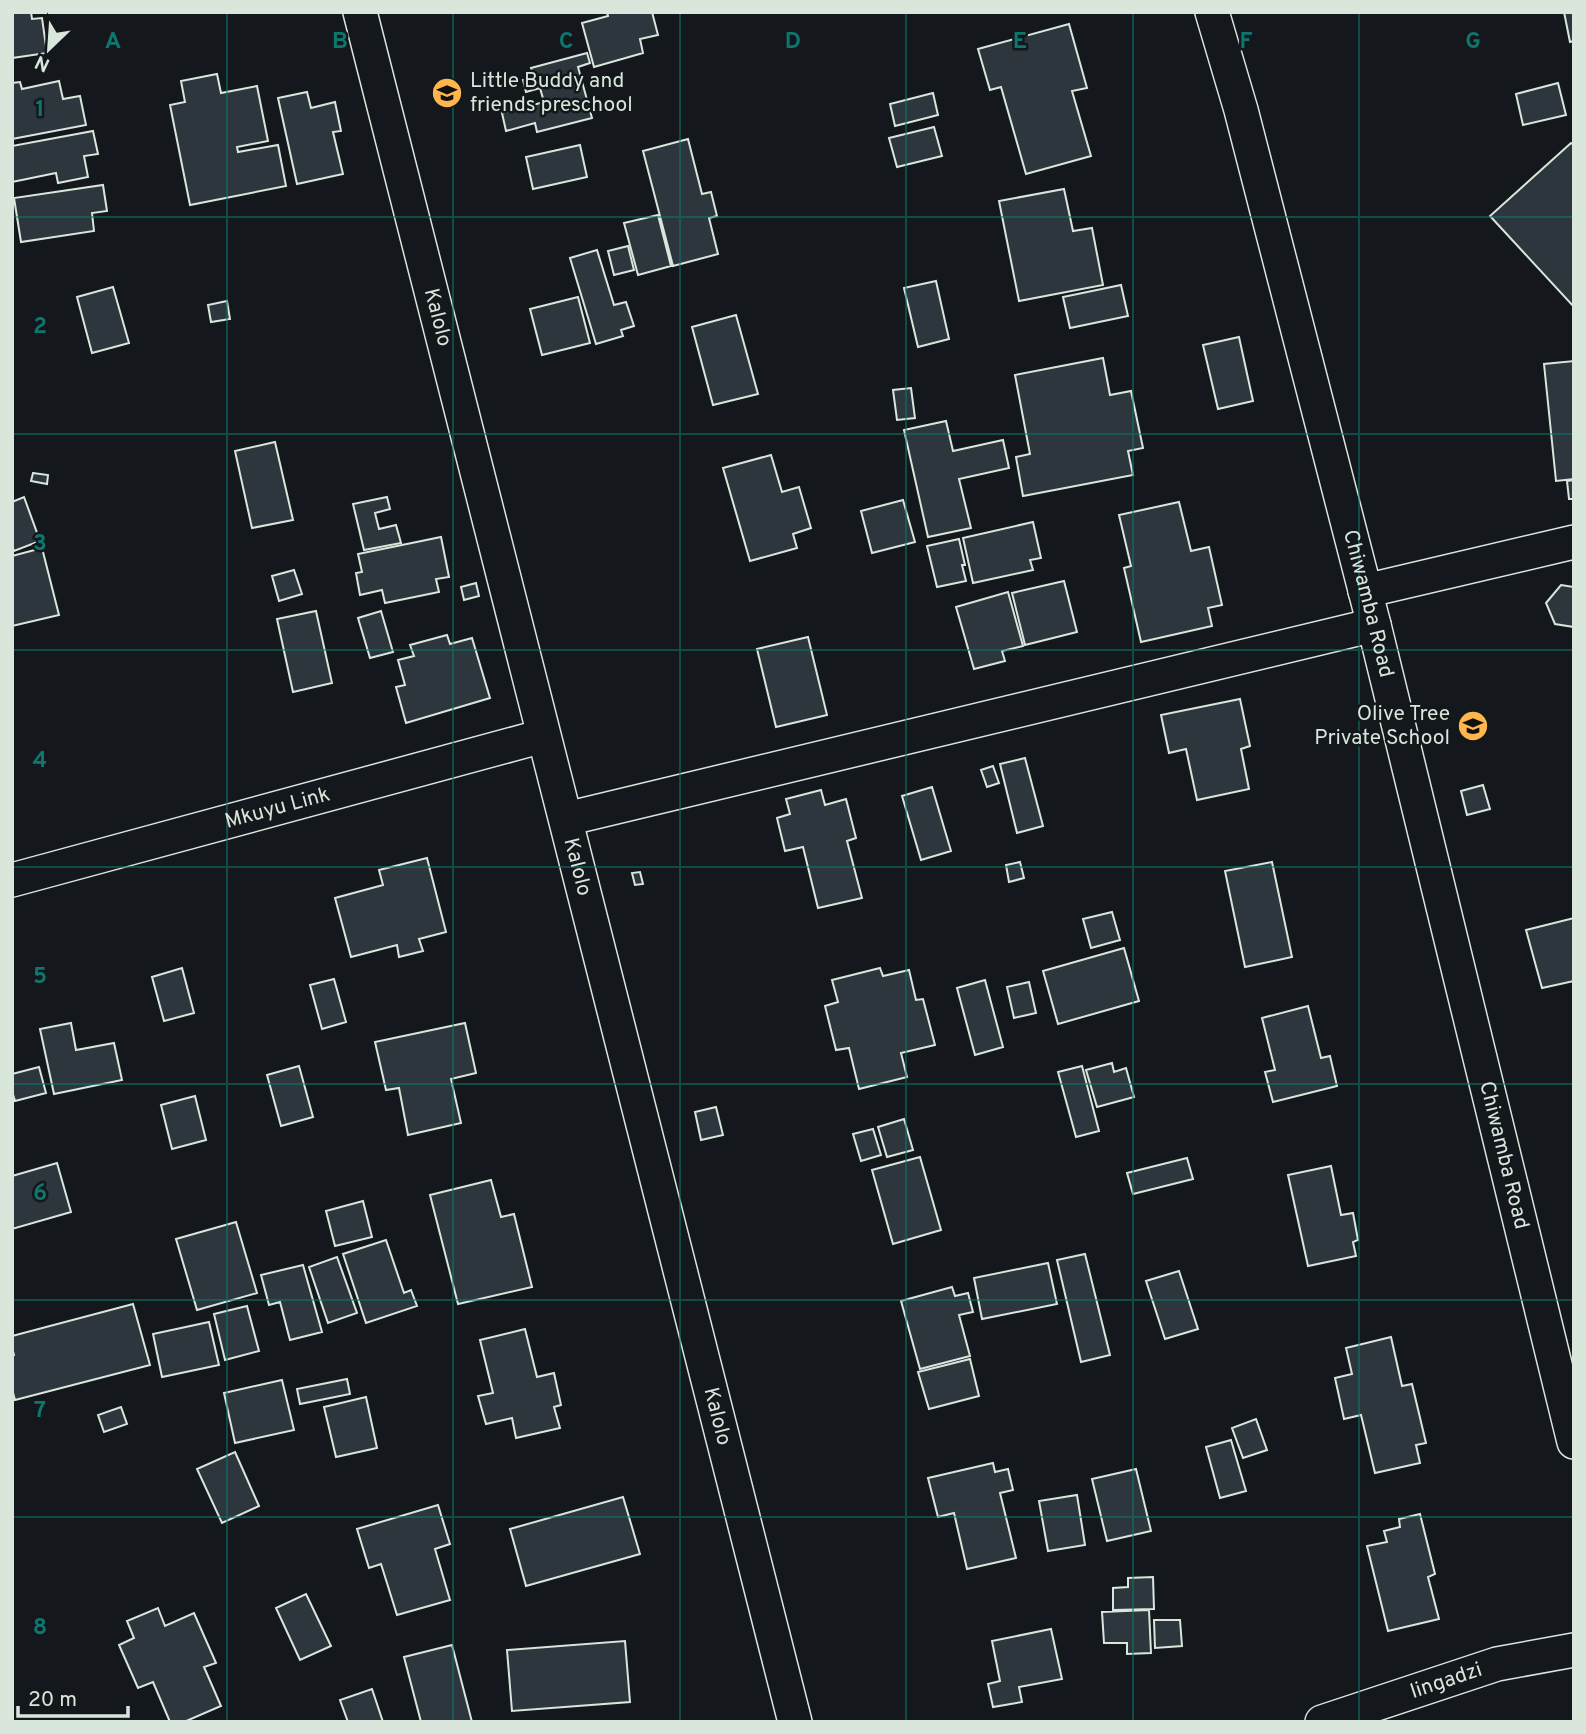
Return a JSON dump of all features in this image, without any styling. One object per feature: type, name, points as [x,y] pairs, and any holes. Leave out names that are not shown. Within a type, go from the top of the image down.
[{"type":"street","name":"Kalolo","points":[[360,12],[795,1722]]},
{"type":"street","name":"Chiwamba Road","points":[[1212,12],[1241,110],[1374,625],[1574,1443]]},
{"type":"street","points":[[1365,591],[1574,542]]},
{"type":"street","points":[[566,819],[1374,625]]},
{"type":"street","name":"Mkuyu Link","points":[[12,880],[544,736]]},
{"type":"street","name":"lingadzi","points":[[1322,1722],[1497,1664],[1574,1650]]},
{"type":"building","points":[[12,12],[31,12],[32,19],[42,18],[47,53],[12,58]]},
{"type":"building","points":[[607,12],[652,12],[658,35],[640,39],[643,53],[594,67],[582,23],[608,16]]},
{"type":"building","points":[[1564,12],[1574,12],[1574,41],[1570,42]]},
{"type":"building","points":[[1069,24],[1087,88],[1072,91],[1091,156],[1026,174],[1001,87],[990,90],[978,49]]},
{"type":"building","points":[[587,53],[590,63],[578,67],[592,118],[537,132],[535,123],[506,131],[502,113],[544,102],[540,88],[526,92],[523,80],[534,77],[531,68]]},
{"type":"building","points":[[217,74],[221,93],[257,86],[268,141],[237,147],[238,152],[278,145],[286,186],[190,205],[170,105],[185,102],[181,81]]},
{"type":"building","points":[[59,81],[63,99],[80,96],[86,125],[12,139],[12,83],[20,82],[22,89]]},
{"type":"building","points":[[1558,83],[1566,115],[1523,125],[1516,94]]},
{"type":"building","points":[[307,92],[311,108],[335,102],[341,131],[333,132],[343,174],[297,184],[278,98]]},
{"type":"building","points":[[933,93],[938,115],[895,126],[890,104]]},
{"type":"building","points":[[934,127],[942,156],[897,167],[889,138]]},
{"type":"building","points":[[93,131],[98,154],[84,156],[88,177],[58,183],[56,173],[12,182],[12,146]]},
{"type":"building","points":[[688,139],[702,194],[711,192],[717,216],[709,218],[718,254],[673,266],[643,151]]},
{"type":"building","points":[[1571,143],[1574,145],[1574,307],[1490,216]]},
{"type":"building","points":[[580,145],[587,177],[533,189],[526,157]]},
{"type":"building","points":[[103,185],[107,211],[92,213],[94,231],[21,242],[14,198]]},
{"type":"building","points":[[1064,189],[1073,231],[1092,228],[1103,285],[1019,301],[999,201]]},
{"type":"building","points":[[658,215],[671,266],[638,275],[624,223]]},
{"type":"building","points":[[628,246],[634,270],[614,275],[608,251]]},
{"type":"building","points":[[597,250],[614,305],[626,302],[634,326],[621,330],[623,336],[596,344],[570,258]]},
{"type":"building","points":[[936,281],[949,339],[918,347],[904,288]]},
{"type":"building","points":[[1121,285],[1128,316],[1070,328],[1063,297]]},
{"type":"building","points":[[113,287],[129,343],[92,353],[77,297]]},
{"type":"building","points":[[578,297],[590,343],[542,355],[530,309]]},
{"type":"building","points":[[227,301],[230,319],[211,322],[208,305]]},
{"type":"building","points":[[736,315],[758,394],[713,405],[692,327]]},
{"type":"building","points":[[1239,337],[1253,401],[1218,409],[1203,345]]},
{"type":"building","points":[[1103,358],[1110,395],[1131,391],[1143,448],[1128,451],[1133,475],[1023,496],[1016,457],[1030,454],[1015,375]]},
{"type":"building","points":[[1574,361],[1574,479],[1556,481],[1544,364]]},
{"type":"building","points":[[911,388],[915,418],[897,420],[893,390]]},
{"type":"building","points":[[946,421],[953,451],[1003,440],[1009,468],[959,479],[971,528],[928,537],[904,430]]},
{"type":"building","points":[[275,442],[293,520],[252,528],[235,451]]},
{"type":"building","points":[[771,455],[782,492],[799,487],[811,528],[793,534],[797,548],[750,561],[723,468]]},
{"type":"building","points":[[33,473],[48,475],[47,484],[31,481]]},
{"type":"building","points":[[1574,480],[1574,499],[1569,499],[1567,481]]},
{"type":"building","points":[[24,497],[40,541],[14,551],[12,502]]},
{"type":"building","points":[[387,497],[390,509],[375,513],[379,529],[396,525],[401,543],[364,550],[353,504]]},
{"type":"building","points":[[903,500],[915,542],[872,553],[861,511]]},
{"type":"building","points":[[1179,502],[1191,551],[1209,547],[1222,605],[1208,608],[1212,626],[1141,642],[1124,568],[1131,566],[1119,515]]},
{"type":"building","points":[[1033,522],[1041,558],[1030,560],[1033,570],[973,583],[963,538]]},
{"type":"building","points":[[441,537],[449,577],[436,579],[439,592],[385,603],[382,590],[360,595],[356,573],[362,572],[358,554]]},
{"type":"building","points":[[959,539],[966,581],[937,587],[927,546]]},
{"type":"building","points":[[42,548],[59,615],[12,626],[12,556]]},
{"type":"building","points":[[294,570],[302,594],[279,601],[272,576]]},
{"type":"building","points":[[1064,581],[1077,632],[1025,645],[1012,593]]},
{"type":"building","points":[[476,583],[479,596],[464,600],[461,587]]},
{"type":"building","points":[[1561,585],[1574,587],[1574,627],[1555,624],[1546,603]]},
{"type":"building","points":[[1008,592],[1023,646],[1002,651],[1005,661],[974,669],[956,607]]},
{"type":"building","points":[[316,611],[332,683],[293,692],[277,619]]},
{"type":"building","points":[[381,611],[393,652],[370,658],[358,618]]},
{"type":"building","points":[[447,635],[450,644],[472,638],[490,698],[406,723],[396,687],[405,685],[398,660],[414,656],[410,645]]},
{"type":"building","points":[[808,637],[827,715],[776,727],[757,649]]},
{"type":"building","points":[[1240,699],[1250,746],[1241,749],[1249,789],[1197,800],[1186,749],[1169,753],[1161,715]]},
{"type":"building","points":[[1025,758],[1043,826],[1017,833],[1000,764]]},
{"type":"building","points":[[993,766],[999,783],[987,787],[981,770]]},
{"type":"building","points":[[1483,785],[1490,809],[1467,815],[1461,791]]},
{"type":"building","points":[[932,787],[951,851],[921,860],[902,796]]},
{"type":"building","points":[[821,790],[825,805],[846,799],[856,838],[847,841],[862,898],[818,908],[803,847],[785,851],[777,818],[790,814],[786,799]]},
{"type":"building","points":[[427,858],[446,932],[419,939],[423,951],[399,957],[397,945],[351,957],[335,898],[383,885],[379,870]]},
{"type":"building","points":[[1020,862],[1024,878],[1009,882],[1006,865]]},
{"type":"building","points":[[1272,862],[1292,957],[1245,967],[1225,871]]},
{"type":"building","points":[[640,872],[643,884],[635,885],[632,873]]},
{"type":"building","points":[[1112,912],[1120,940],[1091,948],[1083,919]]},
{"type":"building","points":[[1574,918],[1574,981],[1542,988],[1526,930]]},
{"type":"building","points":[[1124,948],[1139,1001],[1058,1024],[1043,971]]},
{"type":"building","points":[[182,968],[194,1013],[164,1021],[152,977]]},
{"type":"building","points":[[880,968],[883,976],[909,970],[916,1000],[923,999],[935,1045],[901,1053],[907,1077],[859,1089],[849,1048],[836,1050],[825,1006],[838,1002],[832,980]]},
{"type":"building","points":[[334,979],[346,1022],[322,1029],[310,985]]},
{"type":"building","points":[[985,980],[1003,1047],[975,1055],[957,988]]},
{"type":"building","points":[[1029,982],[1036,1013],[1014,1018],[1007,987]]},
{"type":"building","points":[[1308,1006],[1321,1058],[1330,1056],[1337,1086],[1273,1102],[1265,1072],[1275,1070],[1262,1018]]},
{"type":"building","points":[[71,1023],[76,1050],[114,1043],[122,1080],[54,1094],[40,1029]]},
{"type":"building","points":[[465,1023],[476,1073],[451,1079],[461,1123],[408,1135],[399,1088],[386,1090],[375,1042]]},
{"type":"building","points":[[1112,1063],[1114,1072],[1126,1068],[1134,1097],[1097,1107],[1086,1070]]},
{"type":"building","points":[[299,1066],[313,1117],[281,1126],[267,1075]]},
{"type":"building","points":[[1082,1066],[1099,1131],[1076,1137],[1058,1072]]},
{"type":"building","points":[[39,1067],[46,1093],[15,1101],[12,1074]]},
{"type":"building","points":[[195,1096],[206,1140],[172,1149],[161,1105]]},
{"type":"building","points":[[716,1107],[723,1135],[701,1140],[695,1112]]},
{"type":"building","points":[[904,1119],[913,1150],[887,1157],[878,1127]]},
{"type":"building","points":[[873,1129],[881,1155],[861,1161],[853,1134]]},
{"type":"building","points":[[920,1157],[941,1230],[893,1244],[872,1170]]},
{"type":"building","points":[[1187,1158],[1193,1179],[1133,1194],[1127,1173]]},
{"type":"building","points":[[57,1163],[71,1212],[12,1229],[12,1176]]},
{"type":"building","points":[[1331,1166],[1341,1215],[1353,1213],[1358,1240],[1353,1242],[1356,1256],[1308,1266],[1288,1175]]},
{"type":"building","points":[[491,1180],[501,1217],[514,1214],[532,1287],[458,1304],[430,1195]]},
{"type":"building","points":[[363,1201],[372,1237],[335,1246],[326,1211]]},
{"type":"building","points":[[236,1222],[257,1293],[197,1310],[176,1239]]},
{"type":"building","points":[[386,1240],[404,1293],[411,1290],[417,1306],[366,1323],[343,1254]]},
{"type":"building","points":[[1085,1254],[1110,1355],[1081,1362],[1057,1260]]},
{"type":"building","points":[[337,1257],[357,1313],[328,1323],[309,1267]]},
{"type":"building","points":[[1048,1263],[1057,1304],[982,1319],[974,1278]]},
{"type":"building","points":[[303,1265],[322,1332],[290,1340],[280,1302],[269,1305],[261,1275]]},
{"type":"building","points":[[1179,1271],[1198,1329],[1165,1339],[1146,1281]]},
{"type":"building","points":[[952,1287],[955,1296],[968,1293],[973,1312],[959,1315],[970,1356],[920,1369],[901,1301]]},
{"type":"building","points":[[133,1304],[150,1365],[15,1400],[12,1389],[12,1336]]},
{"type":"building","points":[[247,1306],[259,1351],[225,1360],[214,1314]]},
{"type":"building","points":[[209,1322],[219,1365],[162,1377],[153,1334]]},
{"type":"building","points":[[525,1329],[537,1377],[554,1373],[561,1405],[554,1407],[560,1428],[516,1438],[512,1418],[486,1424],[478,1396],[493,1393],[480,1340]]},
{"type":"building","points":[[1391,1337],[1402,1386],[1412,1384],[1426,1443],[1416,1445],[1420,1463],[1375,1473],[1361,1415],[1344,1419],[1335,1378],[1352,1374],[1346,1348]]},
{"type":"building","points":[[970,1359],[979,1396],[929,1409],[918,1372]]},
{"type":"building","points":[[347,1379],[350,1394],[300,1404],[297,1389]]},
{"type":"building","points":[[282,1380],[294,1430],[235,1443],[224,1393]]},
{"type":"building","points":[[366,1397],[377,1448],[336,1457],[324,1407]]},
{"type":"building","points":[[121,1407],[127,1424],[104,1432],[98,1415]]},
{"type":"building","points":[[1256,1419],[1267,1450],[1243,1458],[1232,1428]]},
{"type":"building","points":[[1231,1440],[1246,1491],[1220,1498],[1206,1447]]},
{"type":"building","points":[[235,1452],[259,1506],[222,1523],[197,1469]]},
{"type":"building","points":[[993,1463],[995,1472],[1008,1469],[1013,1490],[1000,1493],[1016,1558],[967,1569],[954,1513],[938,1517],[928,1478]]},
{"type":"building","points":[[1136,1469],[1151,1531],[1107,1541],[1092,1479]]},
{"type":"building","points":[[1077,1495],[1085,1545],[1048,1551],[1039,1501]]},
{"type":"building","points":[[623,1497],[640,1554],[526,1586],[510,1529]]},
{"type":"building","points":[[438,1505],[450,1544],[435,1549],[450,1600],[397,1615],[381,1564],[369,1568],[357,1529]]},
{"type":"building","points":[[1420,1514],[1435,1574],[1428,1577],[1439,1619],[1388,1631],[1367,1546],[1387,1542],[1384,1531],[1400,1527],[1399,1519]]},
{"type":"building","points":[[1153,1577],[1154,1609],[1113,1610],[1113,1588],[1128,1587],[1128,1578]]},
{"type":"building","points":[[306,1594],[331,1646],[300,1660],[276,1608]]},
{"type":"building","points":[[158,1608],[165,1626],[194,1613],[216,1663],[204,1667],[221,1706],[184,1722],[170,1722],[153,1682],[138,1688],[119,1645],[134,1638],[127,1621]]},
{"type":"building","points":[[1149,1610],[1151,1653],[1127,1654],[1127,1643],[1104,1643],[1102,1612]]},
{"type":"building","points":[[1154,1620],[1180,1620],[1182,1646],[1155,1648]]},
{"type":"building","points":[[1051,1629],[1062,1679],[1019,1687],[1022,1702],[993,1707],[988,1684],[1000,1681],[992,1641]]},
{"type":"building","points":[[625,1641],[630,1702],[512,1711],[507,1650]]},
{"type":"building","points":[[452,1645],[472,1722],[421,1722],[404,1657]]},
{"type":"building","points":[[372,1689],[383,1722],[348,1722],[340,1700]]},
{"type":"place","name":"Little Buddy and friends preschool","points":[[447,93]]},
{"type":"place","name":"Olive Tree Private School","points":[[1473,726]]}]
